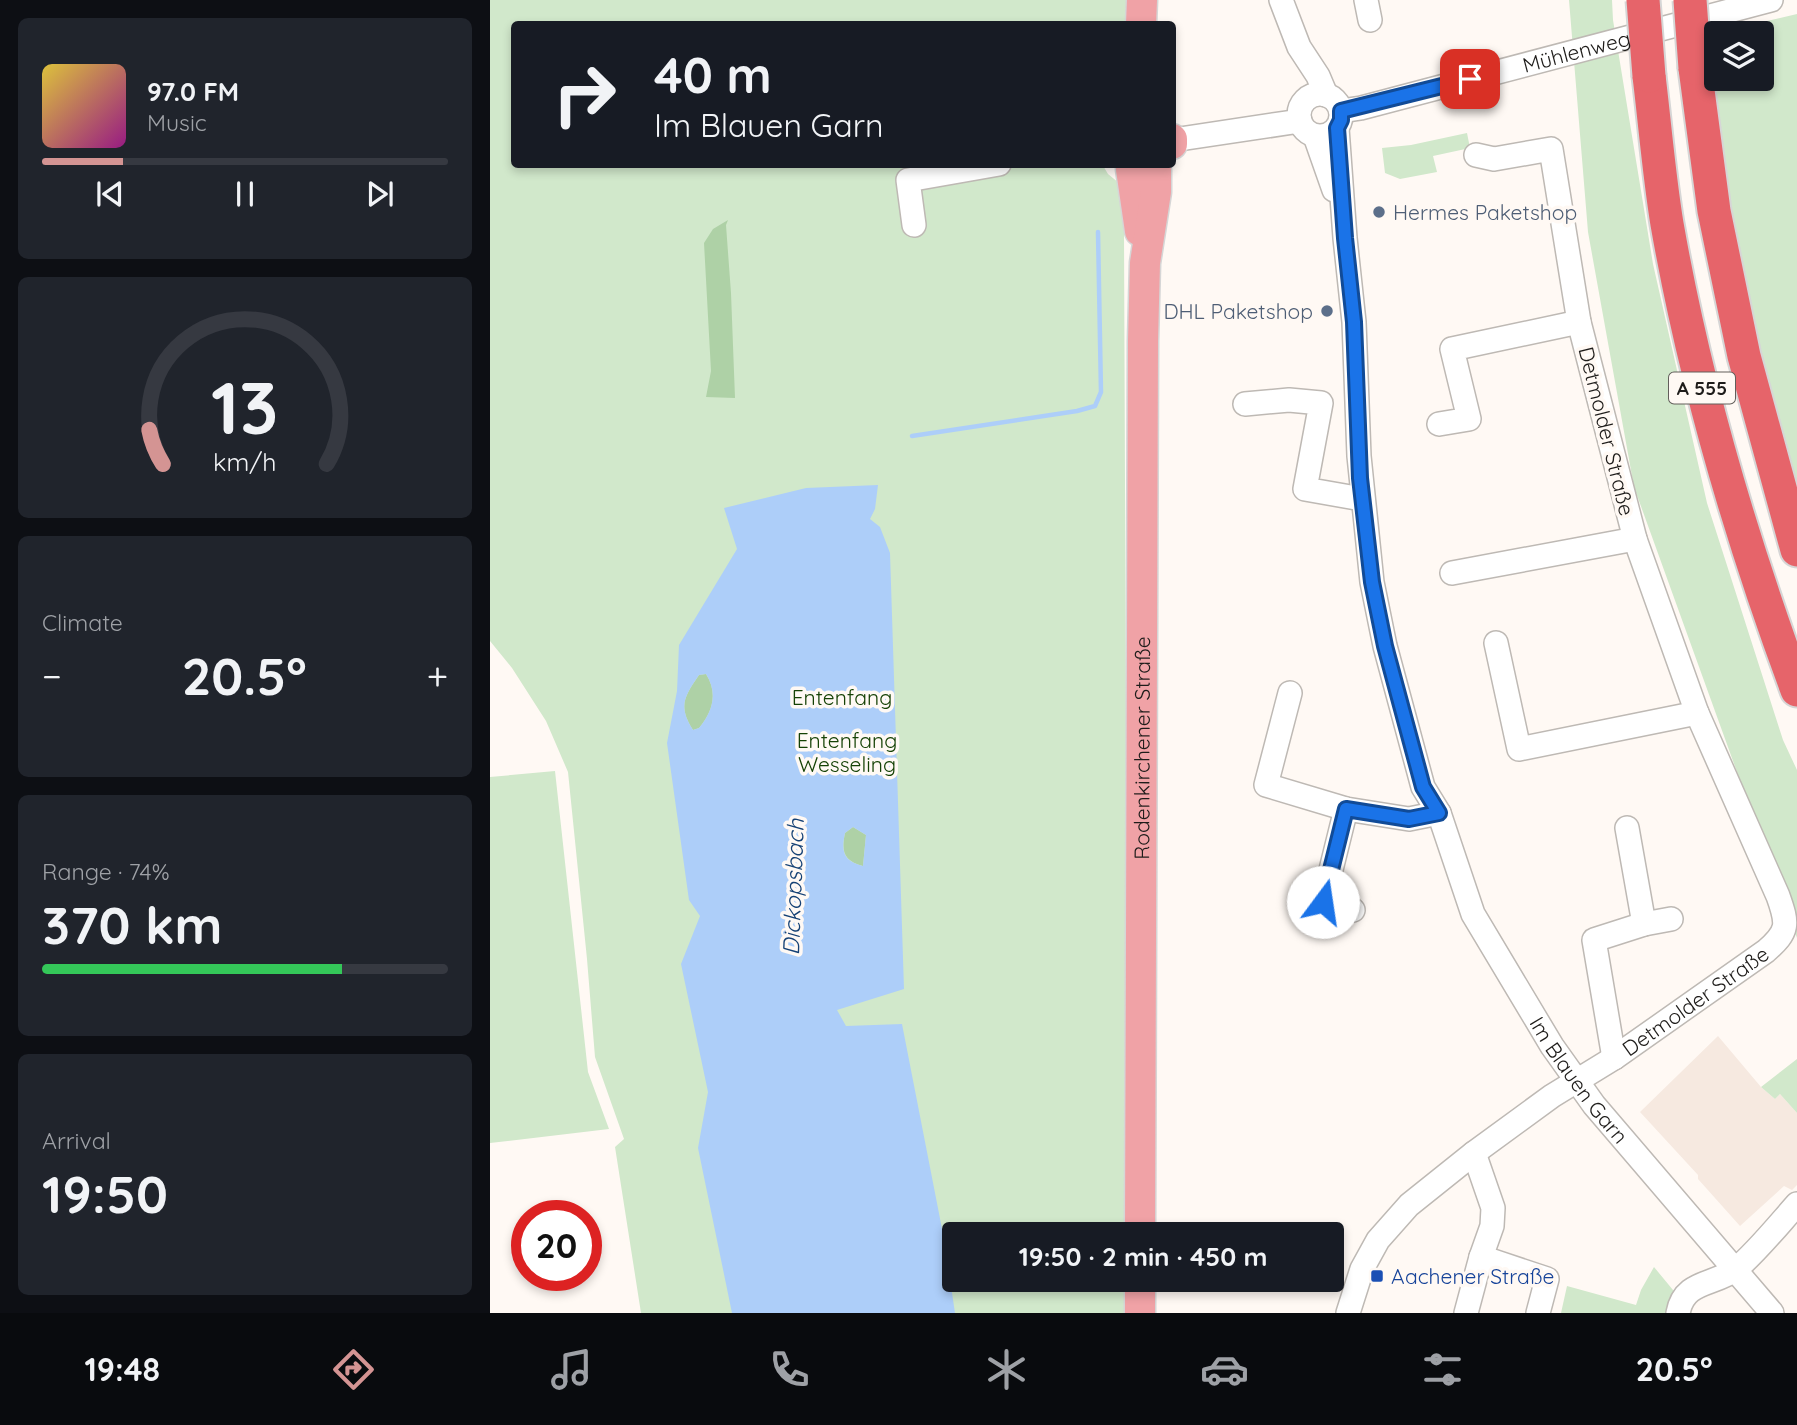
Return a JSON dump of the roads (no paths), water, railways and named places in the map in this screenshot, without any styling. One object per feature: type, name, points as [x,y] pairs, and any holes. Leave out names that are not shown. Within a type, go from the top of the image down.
[{"type":"highway","name":"A 555","points":[[1643,0],[1648,76],[1667,222],[1697,370],[1761,593],[1797,690]]},
{"type":"highway","name":"A 555","points":[[1690,0],[1695,68],[1714,211],[1741,343],[1797,550]]},
{"type":"main road","name":"Rodenkirchener Straße","points":[[1140,1222],[1144,168]]},
{"type":"main road","points":[[1140,1292],[1140,1313]]},
{"type":"street","points":[[1281,0],[1299,47],[1318,76],[1321,115]]},
{"type":"street","name":"Mühlenweg","points":[[1176,140],[1396,99],[1771,0]]},
{"type":"street","name":"Im Blauen Garn","points":[[1321,115],[1344,220],[1354,322],[1362,499],[1372,582],[1385,646],[1423,787],[1439,813],[1473,914],[1552,1046],[1594,1105],[1772,1313]]},
{"type":"street","name":"Detmolder Straße","points":[[1476,155],[1494,159],[1551,149],[1579,322],[1635,539],[1697,713],[1786,918],[1785,930],[1778,941],[1766,951],[1614,1058],[1577,1080]]},
{"type":"street","points":[[914,225],[908,180],[976,168]]},
{"type":"street","name":"Detmolder Straße","points":[[1438,424],[1469,419],[1452,349],[1579,322]]},
{"type":"street","points":[[1245,404],[1289,400],[1321,403],[1305,489],[1362,499]]},
{"type":"street","name":"Detmolder Straße","points":[[1452,573],[1635,539]]},
{"type":"street","points":[[1496,643],[1518,749],[1697,713]]},
{"type":"street","points":[[1290,693],[1266,785],[1346,809],[1409,819],[1439,813]]},
{"type":"street","points":[[1346,809],[1323,902],[1353,910]]},
{"type":"street","points":[[1627,828],[1644,924]]},
{"type":"street","points":[[1614,1058],[1594,940],[1644,924],[1671,919]]},
{"type":"street","points":[[1348,1313],[1362,1269],[1378,1240],[1409,1205],[1474,1153],[1577,1080]]},
{"type":"street","points":[[1466,1313],[1492,1226],[1493,1208],[1474,1153]]},
{"type":"street","points":[[1678,1313],[1688,1291],[1712,1283],[1736,1269],[1797,1205]]},
{"type":"street","points":[[1481,1257],[1547,1279],[1538,1313]]},
{"type":"water","points":[[878,485],[875,509],[870,519],[880,527],[890,553],[904,989],[837,1010],[846,1026],[902,1024],[942,1229],[942,1292],[952,1292],[955,1313],[732,1313],[698,1148],[708,1092],[681,964],[700,916],[689,900],[667,743],[677,691],[679,645],[737,549],[724,508],[806,488]],"holes":[[[706,674],[713,695],[711,708],[704,722],[693,730],[684,708],[687,696],[699,675]],[[853,827],[866,835],[863,866],[847,858],[843,845],[845,833]]]},
{"type":"waterway","name":"Dickopsbach","points":[[912,436],[1095,406],[1101,392],[1098,232]]},
{"type":"place","name":"Hermes Paketshop","points":[[1379,212]]},
{"type":"place","name":"DHL Paketshop","points":[[1327,311]]},
{"type":"place","name":"Aachener Straße","points":[[1377,1276]]},
{"type":"park label","name":"Entenfang","points":[[842,697]]},
{"type":"park label","name":"Entenfang Wesseling","points":[[847,752]]}]
